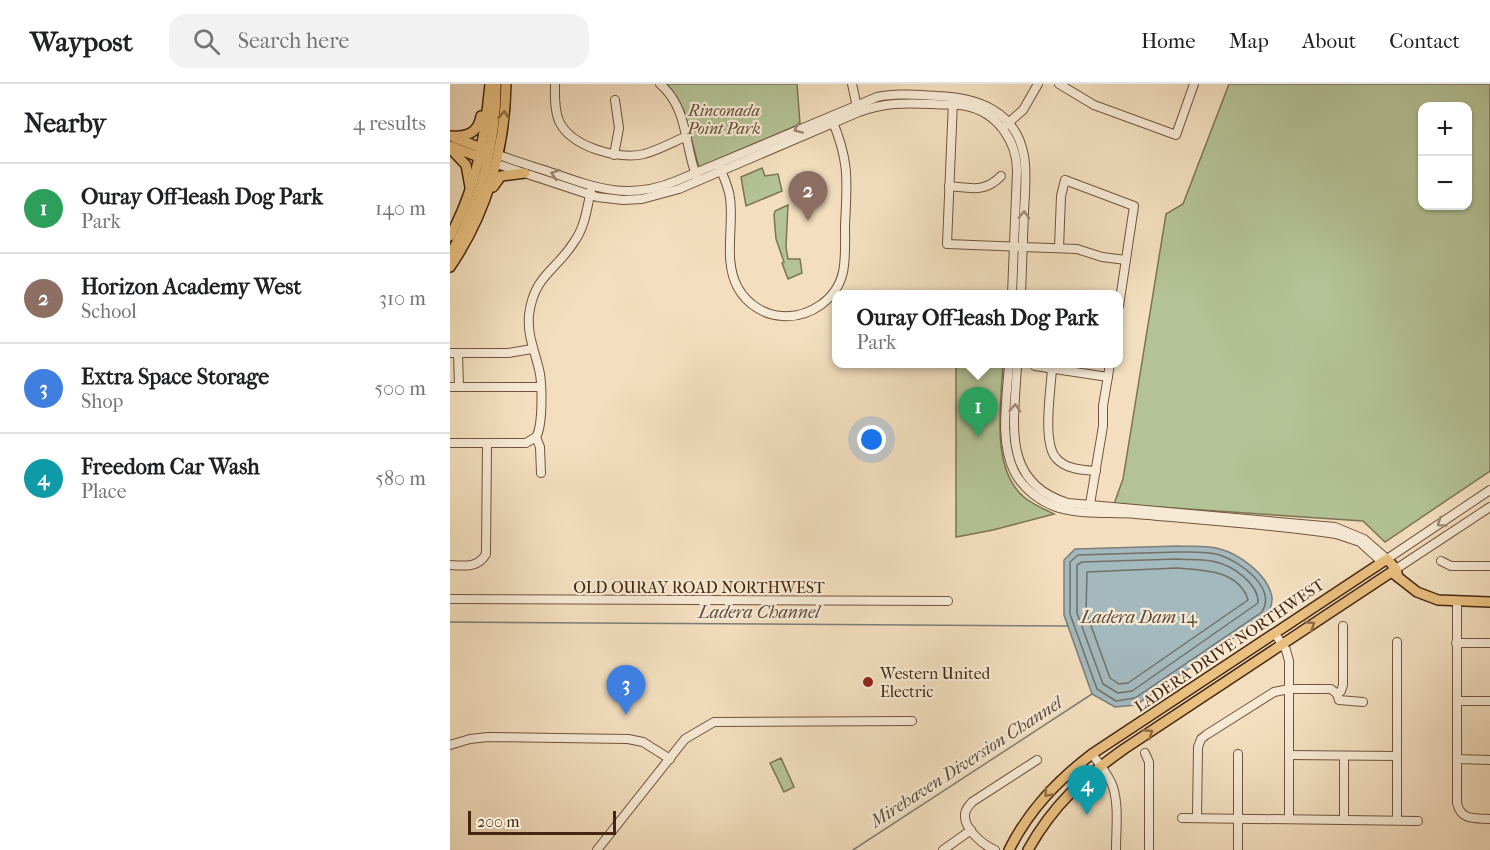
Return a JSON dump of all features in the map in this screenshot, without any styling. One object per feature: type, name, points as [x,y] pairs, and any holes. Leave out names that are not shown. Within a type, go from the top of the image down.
[{"type":"main road","points":[[450,136],[467,136],[478,127],[481,121],[485,84]]},
{"type":"main road","points":[[450,255],[471,213],[489,156],[490,84]]},
{"type":"main road","points":[[450,267],[469,236],[481,209],[494,119],[496,84]]},
{"type":"main road","points":[[450,236],[504,121],[506,84]]},
{"type":"main road","points":[[450,136],[489,156]]},
{"type":"main road","points":[[450,147],[489,156]]},
{"type":"main road","points":[[450,147],[468,168],[471,190]]},
{"type":"main road","points":[[469,236],[475,233],[499,177],[525,173]]},
{"type":"main road","points":[[1384,560],[1408,585],[1427,597],[1457,602],[1490,602]]},
{"type":"main road","name":"LADERA DRIVE NORTHWEST","points":[[1009,850],[1043,797],[1092,754],[1384,560]]},
{"type":"main road","name":"LADERA DRIVE NORTHWEST","points":[[1028,850],[1065,797],[1101,766],[1282,645],[1395,573]]},
{"type":"street","points":[[555,84],[556,113],[561,125],[572,136],[591,146],[627,156],[646,154],[687,136]]},
{"type":"street","points":[[660,84],[679,107],[697,177]]},
{"type":"street","points":[[852,84],[858,108]]},
{"type":"street","points":[[1006,125],[1023,110],[1038,84]]},
{"type":"street","points":[[1059,84],[1094,105],[1176,135],[1194,84]]},
{"type":"street","points":[[489,156],[525,173],[591,191],[643,191],[697,177],[858,108],[898,102],[953,101],[965,98],[984,104],[1006,125],[1017,161],[1021,290]]},
{"type":"street","points":[[614,154],[619,128],[615,100]]},
{"type":"street","points":[[953,101],[947,244],[1077,249],[1102,257],[1126,260]]},
{"type":"street","points":[[832,119],[843,146],[847,170],[842,274],[835,290]]},
{"type":"street","points":[[489,156],[591,191]]},
{"type":"street","points":[[720,167],[730,200],[730,262],[735,281],[741,292],[755,306],[772,314],[785,316],[804,314],[821,305],[832,294]]},
{"type":"street","points":[[949,186],[981,188],[993,185],[1001,176]]},
{"type":"street","points":[[1059,248],[1061,196],[1065,180],[1134,206],[1121,290]]},
{"type":"street","points":[[450,443],[526,443],[536,437],[540,429],[540,373],[532,349],[528,325],[534,296],[544,276],[579,235],[591,191]]},
{"type":"street","points":[[1013,290],[1019,247]]},
{"type":"street","points":[[459,387],[454,353],[508,353],[532,349]]},
{"type":"street","points":[[1009,368],[1006,433],[1008,452],[1015,473],[1021,482],[1047,503],[1068,510],[1136,514],[1336,534],[1360,542],[1384,560]]},
{"type":"street","points":[[1017,368],[1015,446],[1022,469],[1034,484],[1055,499],[1068,503],[1335,527],[1364,538],[1384,560]]},
{"type":"street","points":[[1096,471],[1066,466],[1055,457],[1048,444],[1052,368],[1108,377]]},
{"type":"street","points":[[1090,504],[1109,368]]},
{"type":"street","points":[[450,387],[540,387]]},
{"type":"street","points":[[536,437],[540,447],[541,473]]},
{"type":"street","points":[[450,566],[472,566],[482,560],[486,550],[487,443]]},
{"type":"street","name":"LADERA DRIVE NORTHWEST","points":[[1384,560],[1490,490]]},
{"type":"street","name":"LADERA DRIVE NORTHWEST","points":[[1395,573],[1490,507]]},
{"type":"street","points":[[1441,561],[1451,566],[1490,566]]},
{"type":"street","name":"OLD OURAY ROAD NORTHWEST","points":[[450,599],[948,601]]},
{"type":"street","points":[[1457,602],[1456,798],[1461,813],[1469,818],[1490,819]]},
{"type":"street","points":[[1337,694],[1343,685],[1343,626]]},
{"type":"street","points":[[1275,634],[1289,662],[1288,819]]},
{"type":"street","points":[[1397,642],[1397,820]]},
{"type":"street","points":[[1456,643],[1490,643]]},
{"type":"street","points":[[1197,818],[1197,753],[1201,739],[1267,695],[1280,690],[1331,689],[1337,694],[1339,700],[1364,702]]},
{"type":"street","points":[[1457,701],[1490,701]]},
{"type":"street","points":[[597,850],[685,739],[714,722],[912,720]]},
{"type":"street","points":[[450,745],[488,737],[628,739],[652,746],[670,759]]},
{"type":"street","points":[[1145,753],[1149,762],[1149,850]]},
{"type":"street","points":[[1092,754],[1113,788],[1116,850]]},
{"type":"street","points":[[1238,754],[1238,850]]},
{"type":"street","points":[[1289,755],[1397,756]]},
{"type":"street","points":[[1344,756],[1344,820]]},
{"type":"street","points":[[1457,759],[1490,760]]},
{"type":"street","points":[[995,850],[987,846],[971,831],[965,816],[966,809],[972,802],[1037,760]]},
{"type":"street","points":[[1182,818],[1418,821]]},
{"type":"street","points":[[943,850],[971,831]]},
{"type":"green space","name":"Rinconada Point Park","points":[[667,84],[797,84],[800,124],[699,168],[684,111]]},
{"type":"green space","points":[[1229,84],[1490,84],[1490,471],[1385,542],[1363,521],[1114,504],[1123,479],[1166,214],[1183,204]]},
{"type":"green space","points":[[762,168],[765,176],[778,174],[782,191],[746,206],[741,177]]},
{"type":"green space","points":[[788,205],[786,247],[788,259],[800,259],[802,273],[788,279],[776,239],[774,215],[775,211]]},
{"type":"green space","points":[[956,368],[1003,368],[1000,436],[1007,471],[1014,486],[1025,498],[1054,514],[956,537]]},
{"type":"green space","points":[[781,758],[794,787],[784,792],[770,763]]},
{"type":"water","name":"Ladera Dam 14","points":[[1178,546],[1215,548],[1243,560],[1263,578],[1268,586],[1272,596],[1271,607],[1267,615],[1136,705],[1115,707],[1092,694],[1064,615],[1064,560],[1075,549]]},
{"type":"waterway","name":"Ladera Channel","points":[[450,622],[1068,626]]},
{"type":"waterway","name":"Mirehaven Diversion Channel","points":[[853,850],[1092,694]]},
{"type":"place","name":"Horizon Academy West","points":[[808,221]]},
{"type":"place","name":"Ouray Off-leash Dog Park","points":[[978,437]]},
{"type":"place","name":"Western United Electric","points":[[868,682]]},
{"type":"place","name":"Extra Space Storage","points":[[626,715]]},
{"type":"place","name":"Freedom Car Wash","points":[[1087,815]]}]
